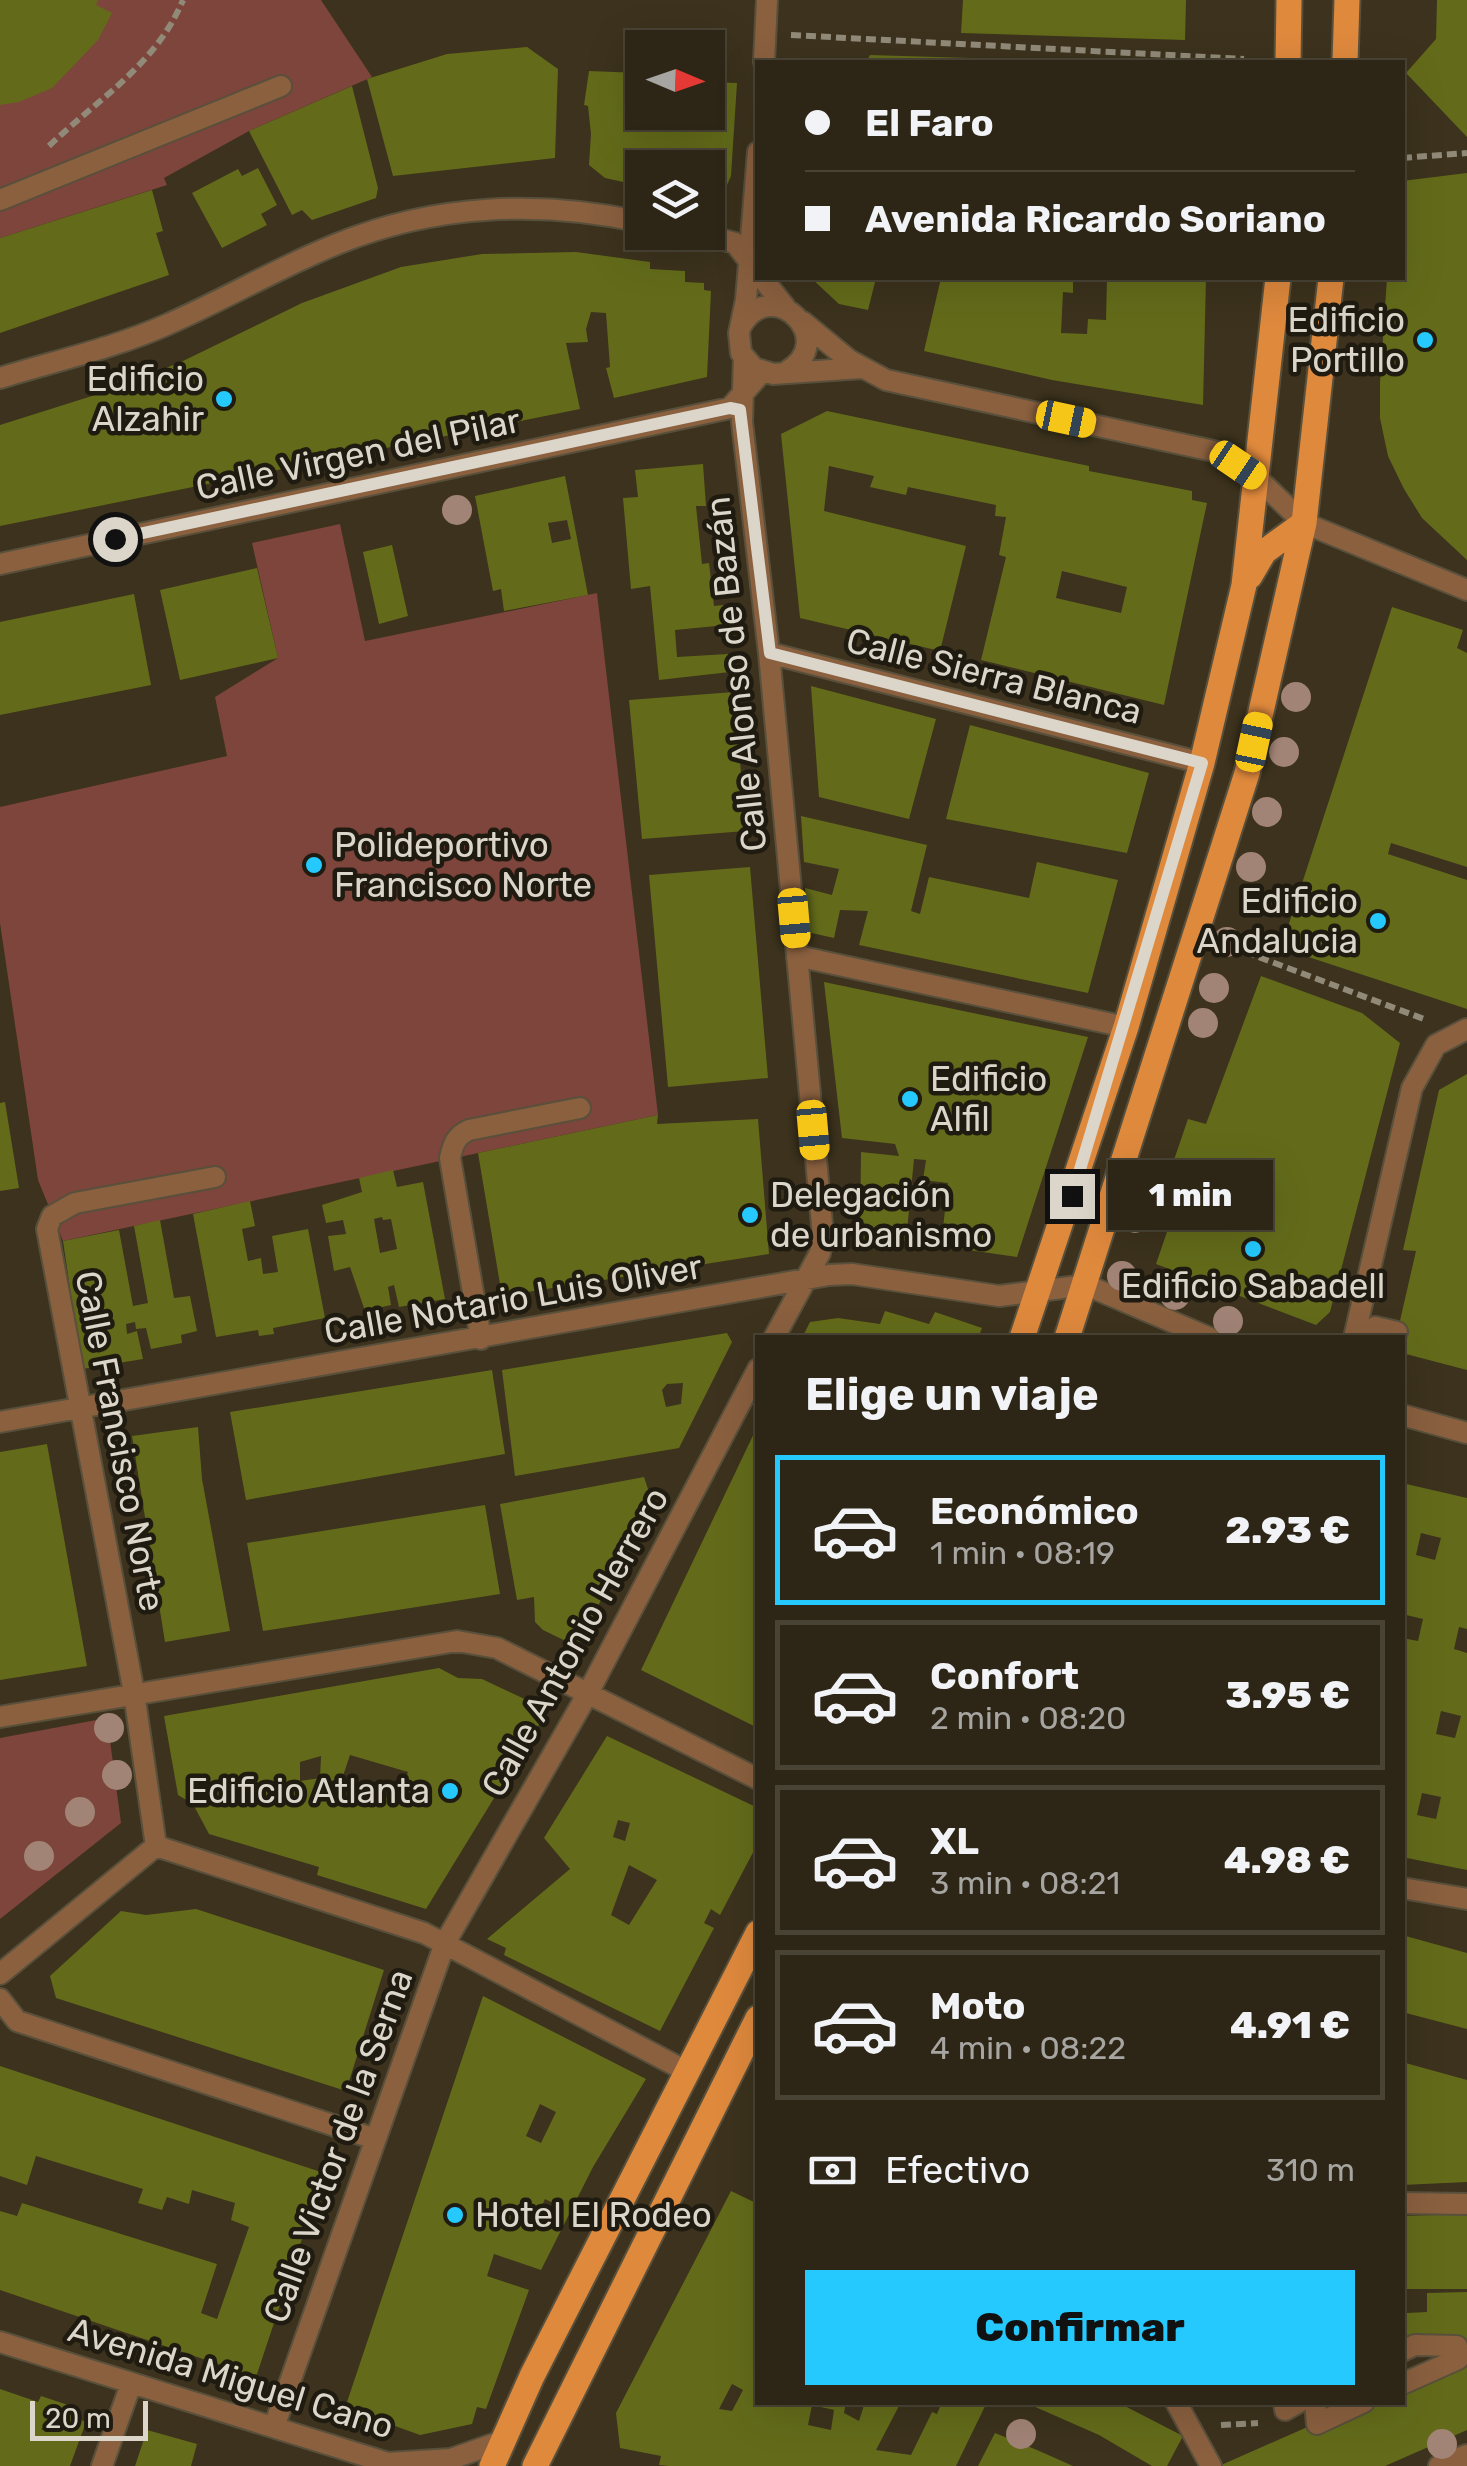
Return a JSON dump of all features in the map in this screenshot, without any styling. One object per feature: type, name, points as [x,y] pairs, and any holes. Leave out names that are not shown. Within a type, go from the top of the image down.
[{"type":"main road","points":[[1288,60],[1290,0]]},
{"type":"main road","points":[[1345,60],[1347,0]]},
{"type":"main road","points":[[1023,1335],[1126,1028],[1202,763],[1244,585],[1278,280]]},
{"type":"main road","points":[[1068,1335],[1247,773],[1304,524],[1330,280]]},
{"type":"main road","points":[[1244,585],[1264,552],[1304,524]]},
{"type":"main road","points":[[492,2466],[755,1939]]},
{"type":"main road","points":[[534,2466],[747,2062],[755,2030]]},
{"type":"street","points":[[764,60],[767,0]]},
{"type":"street","points":[[8,197],[281,86]]},
{"type":"street","points":[[755,169],[743,236],[755,267]]},
{"type":"street","points":[[0,378],[162,327],[337,244],[398,223],[448,213],[548,208],[625,219]]},
{"type":"street","points":[[725,235],[743,236]]},
{"type":"street","points":[[755,274],[741,326],[739,346],[744,358],[773,372],[863,368]]},
{"type":"street","points":[[764,280],[803,322],[863,368],[886,380],[1218,452],[1258,479],[1304,524],[1467,590]]},
{"type":"street","points":[[741,326],[761,306],[785,307]]},
{"type":"street","points":[[739,406],[773,372],[804,354],[808,338],[803,322]]},
{"type":"street","name":"Calle Alonso de Bazán","points":[[744,358],[739,406],[770,653],[822,1235],[820,1253],[806,1278]]},
{"type":"street","name":"Calle Virgen del Pilar","points":[[0,564],[739,406]]},
{"type":"street","name":"Calle Sierra Blanca","points":[[770,653],[1202,763]]},
{"type":"street","points":[[797,956],[1126,1028]]},
{"type":"street","points":[[1356,1335],[1412,1088],[1436,1045],[1467,1029]]},
{"type":"street","points":[[482,1339],[450,1158],[452,1147],[459,1135],[469,1130],[580,1108]]},
{"type":"street","name":"Calle Francisco Norte","points":[[156,1846],[134,1694],[47,1229],[52,1216],[74,1203],[215,1177]]},
{"type":"street","name":"Calle Notario Luis Oliver","points":[[0,1422],[482,1339],[806,1278],[852,1274],[998,1296],[1086,1285]]},
{"type":"street","points":[[776,1335],[806,1278]]},
{"type":"street","points":[[1086,1285],[1203,1335]]},
{"type":"street","points":[[1361,1335],[1375,1328],[1397,1332]]},
{"type":"street","name":"Calle Antonio Herrero","points":[[445,1943],[587,1695],[755,1376]]},
{"type":"street","points":[[1405,1416],[1467,1433]]},
{"type":"street","points":[[0,1717],[456,1641],[497,1648],[755,1778]]},
{"type":"street","points":[[0,1974],[156,1846],[445,1943],[472,1961],[686,2071]]},
{"type":"street","points":[[1405,1889],[1467,1900]]},
{"type":"street","name":"Calle Victor de la Serna","points":[[274,2428],[372,2138],[445,1943]]},
{"type":"street","points":[[0,1999],[18,2021],[372,2138]]},
{"type":"street","points":[[1405,2203],[1467,2204]]},
{"type":"street","name":"Avenida Miguel Cano","points":[[0,2342],[388,2464],[451,2459],[502,2441]]},
{"type":"street","points":[[1405,2349],[1415,2345],[1457,2346],[1458,2358],[1405,2383]]},
{"type":"street","points":[[102,2466],[131,2384]]},
{"type":"street","points":[[1178,2405],[1211,2466]]},
{"type":"street","points":[[1315,2405],[1318,2424],[1358,2405]]},
{"type":"street","points":[[468,2466],[502,2441]]},
{"type":"street","points":[[1439,2466],[1467,2456]]},
{"type":"path","points":[[8,197],[24,166],[135,71],[172,26],[184,0]]},
{"type":"path","points":[[789,35],[1244,60]]},
{"type":"path","points":[[1405,158],[1467,153]]},
{"type":"path","points":[[1245,952],[1434,1024]]},
{"type":"path","points":[[1220,2425],[1246,2423]]},
{"type":"shaded area","points":[[0,0],[321,0],[372,77],[249,131],[164,178],[167,185],[0,238]]},
{"type":"shaded area","name":"Polideportivo Francisco Norte","points":[[340,524],[365,641],[597,593],[658,1115],[63,1241],[38,1180],[0,923],[0,807],[227,756],[215,697],[278,658],[252,543]]},
{"type":"shaded area","points":[[107,1718],[121,1823],[0,1919],[0,1738]]},
{"type":"building","points":[[0,0],[98,0],[96,5],[112,13],[98,40],[52,88],[19,102],[0,105]]},
{"type":"building","points":[[963,0],[1186,0],[1185,40],[961,33]]},
{"type":"building","points":[[1437,0],[1467,0],[1467,137],[1406,73],[1436,39]]},
{"type":"building","points":[[527,47],[558,69],[555,158],[393,176],[367,79],[447,54]]},
{"type":"building","points":[[870,55],[1004,59],[1004,60],[867,60]]},
{"type":"building","points":[[589,71],[625,72],[625,130],[725,130],[725,83],[737,83],[731,176],[725,190],[725,150],[625,150],[625,182],[605,178],[589,165],[591,134],[588,106],[584,105]]},
{"type":"building","points":[[352,86],[378,188],[376,198],[312,220],[302,210],[292,215],[249,131]]},
{"type":"building","points":[[258,168],[277,205],[261,214],[267,225],[222,248],[192,193],[238,169],[242,176]]},
{"type":"building","name":"Edificio Portillo","points":[[1467,173],[1467,560],[1422,518],[1404,489],[1388,456],[1380,418],[1387,280],[1405,280],[1405,181]]},
{"type":"building","points":[[152,190],[163,231],[156,233],[169,275],[0,333],[0,238]]},
{"type":"building","points":[[576,252],[650,262],[650,269],[685,271],[685,282],[704,283],[704,290],[711,291],[707,377],[614,398],[606,368],[610,367],[606,313],[591,312],[586,329],[588,342],[566,343],[580,409],[0,526],[0,425],[111,390],[183,361],[302,303],[401,267],[482,254]]},
{"type":"building","points":[[813,280],[876,280],[868,310],[839,304]]},
{"type":"building","points":[[941,280],[1073,280],[1073,293],[1063,292],[1061,333],[1087,334],[1088,319],[1106,320],[1107,280],[1206,280],[1203,405],[1052,380],[924,351]]},
{"type":"building","points":[[827,411],[1192,491],[1192,500],[1207,503],[1164,705],[981,660],[1006,557],[999,555],[1006,517],[995,516],[996,505],[908,487],[906,495],[870,487],[874,476],[829,466],[824,511],[966,546],[940,651],[800,618],[781,434]],"holes":[[[1062,571],[1127,587],[1121,613],[1056,598]]]},
{"type":"building","points":[[703,464],[706,506],[696,506],[702,564],[709,563],[714,606],[724,605],[726,625],[675,630],[677,657],[728,654],[730,672],[659,680],[650,586],[631,589],[623,498],[638,497],[635,470]]},
{"type":"building","points":[[565,476],[588,595],[504,611],[501,589],[493,591],[475,496]],"holes":[[[567,520],[571,539],[552,543],[548,523]]]},
{"type":"building","points":[[392,545],[408,616],[379,624],[363,552]]},
{"type":"building","points":[[257,568],[278,658],[180,680],[160,590]]},
{"type":"building","points":[[134,594],[151,685],[0,715],[0,622]]},
{"type":"building","points":[[1392,607],[1463,630],[1457,648],[1467,653],[1467,867],[1391,843],[1388,854],[1467,880],[1467,1009],[1281,948]]},
{"type":"building","points":[[811,686],[936,719],[909,819],[819,797]]},
{"type":"building","points":[[734,692],[746,831],[642,839],[629,700]]},
{"type":"building","points":[[970,725],[1149,773],[1127,853],[946,819]]},
{"type":"building","points":[[801,816],[927,845],[911,911],[920,914],[929,877],[1029,898],[1037,862],[1118,880],[1088,993],[859,945],[868,911],[840,910],[834,938],[807,932],[805,888],[832,895],[839,869],[804,862]]},
{"type":"building","points":[[750,867],[768,1078],[668,1087],[649,875]]},
{"type":"building","points":[[1261,976],[1362,1013],[1400,1043],[1330,1312],[1316,1325],[1156,1264],[1181,1191],[1165,1186],[1188,1119],[1206,1124]],"holes":[[[1236,1172],[1245,1175],[1239,1194],[1230,1189]]]},
{"type":"building","points":[[824,982],[1088,1037],[1017,1257],[941,1246],[948,1183],[923,1180],[926,1160],[914,1159],[906,1241],[860,1240],[861,1152],[899,1156],[895,1144],[842,1138]]},
{"type":"building","points":[[1467,1074],[1467,1370],[1405,1354],[1405,1335],[1397,1335],[1416,1251],[1403,1250],[1439,1090]]},
{"type":"building","points":[[5,1102],[19,1188],[0,1191],[0,1103]]},
{"type":"building","points":[[658,1115],[657,1124],[758,1119],[769,1254],[502,1296],[478,1153]]},
{"type":"building","points":[[393,1170],[397,1187],[423,1182],[445,1299],[399,1307],[394,1285],[388,1287],[391,1305],[365,1311],[350,1267],[334,1271],[328,1236],[346,1234],[343,1220],[326,1223],[322,1205],[362,1192],[359,1178]],"holes":[[[374,1219],[391,1219],[397,1249],[380,1253]]]},
{"type":"building","points":[[250,1201],[255,1226],[242,1229],[248,1261],[261,1258],[263,1274],[278,1272],[272,1236],[308,1229],[325,1318],[273,1328],[274,1334],[259,1336],[258,1330],[216,1337],[193,1214]]},
{"type":"building","points":[[160,1220],[174,1298],[190,1296],[197,1331],[181,1335],[182,1343],[151,1349],[146,1328],[136,1329],[135,1322],[126,1324],[127,1334],[137,1331],[143,1359],[82,1369],[63,1241],[119,1230],[133,1306],[148,1303],[134,1226]]},
{"type":"building","points":[[885,1311],[929,1324],[935,1312],[982,1328],[979,1335],[804,1335],[810,1322],[838,1318],[880,1324]]},
{"type":"building","points":[[727,1333],[732,1342],[679,1448],[515,1476],[502,1370]],"holes":[[[683,1383],[681,1404],[666,1407],[662,1390],[667,1384]]]},
{"type":"building","points":[[492,1370],[505,1454],[246,1500],[230,1412]]},
{"type":"building","points":[[198,1427],[202,1479],[230,1631],[165,1642],[132,1436]]},
{"type":"building","points":[[755,1431],[755,1727],[641,1670]]},
{"type":"building","points":[[47,1444],[87,1666],[0,1680],[0,1452]]},
{"type":"building","points":[[644,1477],[651,1498],[578,1647],[543,1630],[535,1622],[534,1597],[517,1600],[500,1504]]},
{"type":"building","points":[[1405,1484],[1467,1498],[1467,1629],[1459,1627],[1454,1649],[1467,1653],[1467,1870],[1405,1858],[1405,1639],[1418,1641],[1423,1619],[1405,1615]],"holes":[[[1421,1533],[1441,1538],[1435,1560],[1416,1555]],[[1441,1711],[1461,1716],[1455,1738],[1436,1734]],[[1422,1793],[1441,1797],[1436,1819],[1417,1815]]]},
{"type":"building","points":[[485,1505],[500,1594],[263,1631],[247,1543]]},
{"type":"building","points":[[439,1668],[458,1678],[482,1679],[548,1710],[426,1909],[317,1875],[319,1867],[209,1834],[193,1804],[178,1795],[164,1716]],"holes":[[[350,1755],[408,1772],[398,1801],[341,1782]],[[321,1756],[320,1778],[300,1781],[300,1762]]]},
{"type":"building","points":[[607,1736],[755,1807],[755,1849],[720,1915],[711,1909],[704,1923],[714,1928],[660,2031],[504,1955],[506,1948],[487,1939],[570,1869],[544,1838]],"holes":[[[618,1820],[630,1823],[625,1841],[613,1837]],[[629,1865],[657,1880],[629,1925],[611,1915]]]},
{"type":"building","points":[[196,1909],[384,1970],[346,2091],[56,1998],[50,1976],[121,1911],[146,1915]]},
{"type":"building","points":[[1405,1936],[1467,1953],[1467,2029],[1405,2013]]},
{"type":"building","points":[[483,1996],[646,2079],[593,2167],[541,2270],[494,2254],[487,2276],[529,2290],[486,2409],[477,2407],[472,2424],[420,2435],[384,2422],[381,2430],[342,2417]],"holes":[[[540,2104],[556,2112],[541,2143],[526,2136]],[[545,2199],[555,2204],[549,2217],[539,2213]]]},
{"type":"building","points":[[1405,2063],[1467,2080],[1467,2182],[1405,2185]]},
{"type":"building","points":[[0,2066],[324,2173],[256,2377],[0,2290],[0,2211],[17,2216],[22,2203],[217,2264],[201,2313],[217,2319],[249,2227],[231,2220],[235,2203],[192,2190],[189,2204],[167,2197],[162,2210],[138,2203],[143,2189],[36,2156],[27,2185],[0,2176]]},
{"type":"building","points":[[731,2191],[755,2203],[755,2405],[812,2405],[845,2405],[844,2413],[859,2421],[864,2405],[899,2405],[876,2450],[911,2455],[932,2412],[937,2414],[941,2405],[986,2405],[956,2466],[669,2466],[659,2465],[661,2456],[620,2448],[616,2413]],"holes":[[[732,2384],[743,2390],[732,2411],[719,2409]],[[812,2405],[834,2410],[831,2430],[808,2425]]]},
{"type":"building","points":[[1467,2214],[1467,2289],[1406,2289],[1407,2313],[1427,2312],[1427,2293],[1467,2292],[1467,2430],[1385,2466],[1219,2466],[1357,2405],[1405,2405],[1405,2382],[1456,2356],[1405,2351],[1405,2216]]},
{"type":"building","points":[[0,2389],[38,2402],[41,2396],[74,2407],[71,2416],[86,2422],[70,2466],[0,2466]]},
{"type":"building","points":[[1031,2405],[1123,2405],[1183,2436],[1167,2466],[1152,2466],[1099,2435]]},
{"type":"building","points":[[147,2430],[197,2444],[191,2466],[135,2466]]},
{"type":"building","points":[[995,2433],[1037,2450],[1073,2466],[978,2466]]},
{"type":"place","name":"Edificio Portillo","points":[[1425,340]]},
{"type":"place","name":"Edificio Alzahir","points":[[224,399]]},
{"type":"place","name":"Polideportivo Francisco Norte","points":[[314,865]]},
{"type":"place","name":"Edificio Andalucia","points":[[1378,921]]},
{"type":"place","name":"Edificio Alfil","points":[[910,1099]]},
{"type":"place","name":"Delegación de urbanismo","points":[[750,1215]]},
{"type":"place","name":"Edificio Sabadell","points":[[1253,1249]]},
{"type":"place","name":"Edificio Atlanta","points":[[450,1791]]},
{"type":"place","name":"Hotel El Rodeo","points":[[455,2215]]},
{"type":"route","points":[[115,539],[730,408],[740,410],[770,653],[1202,763],[1126,1028],[1072,1196]]}]
